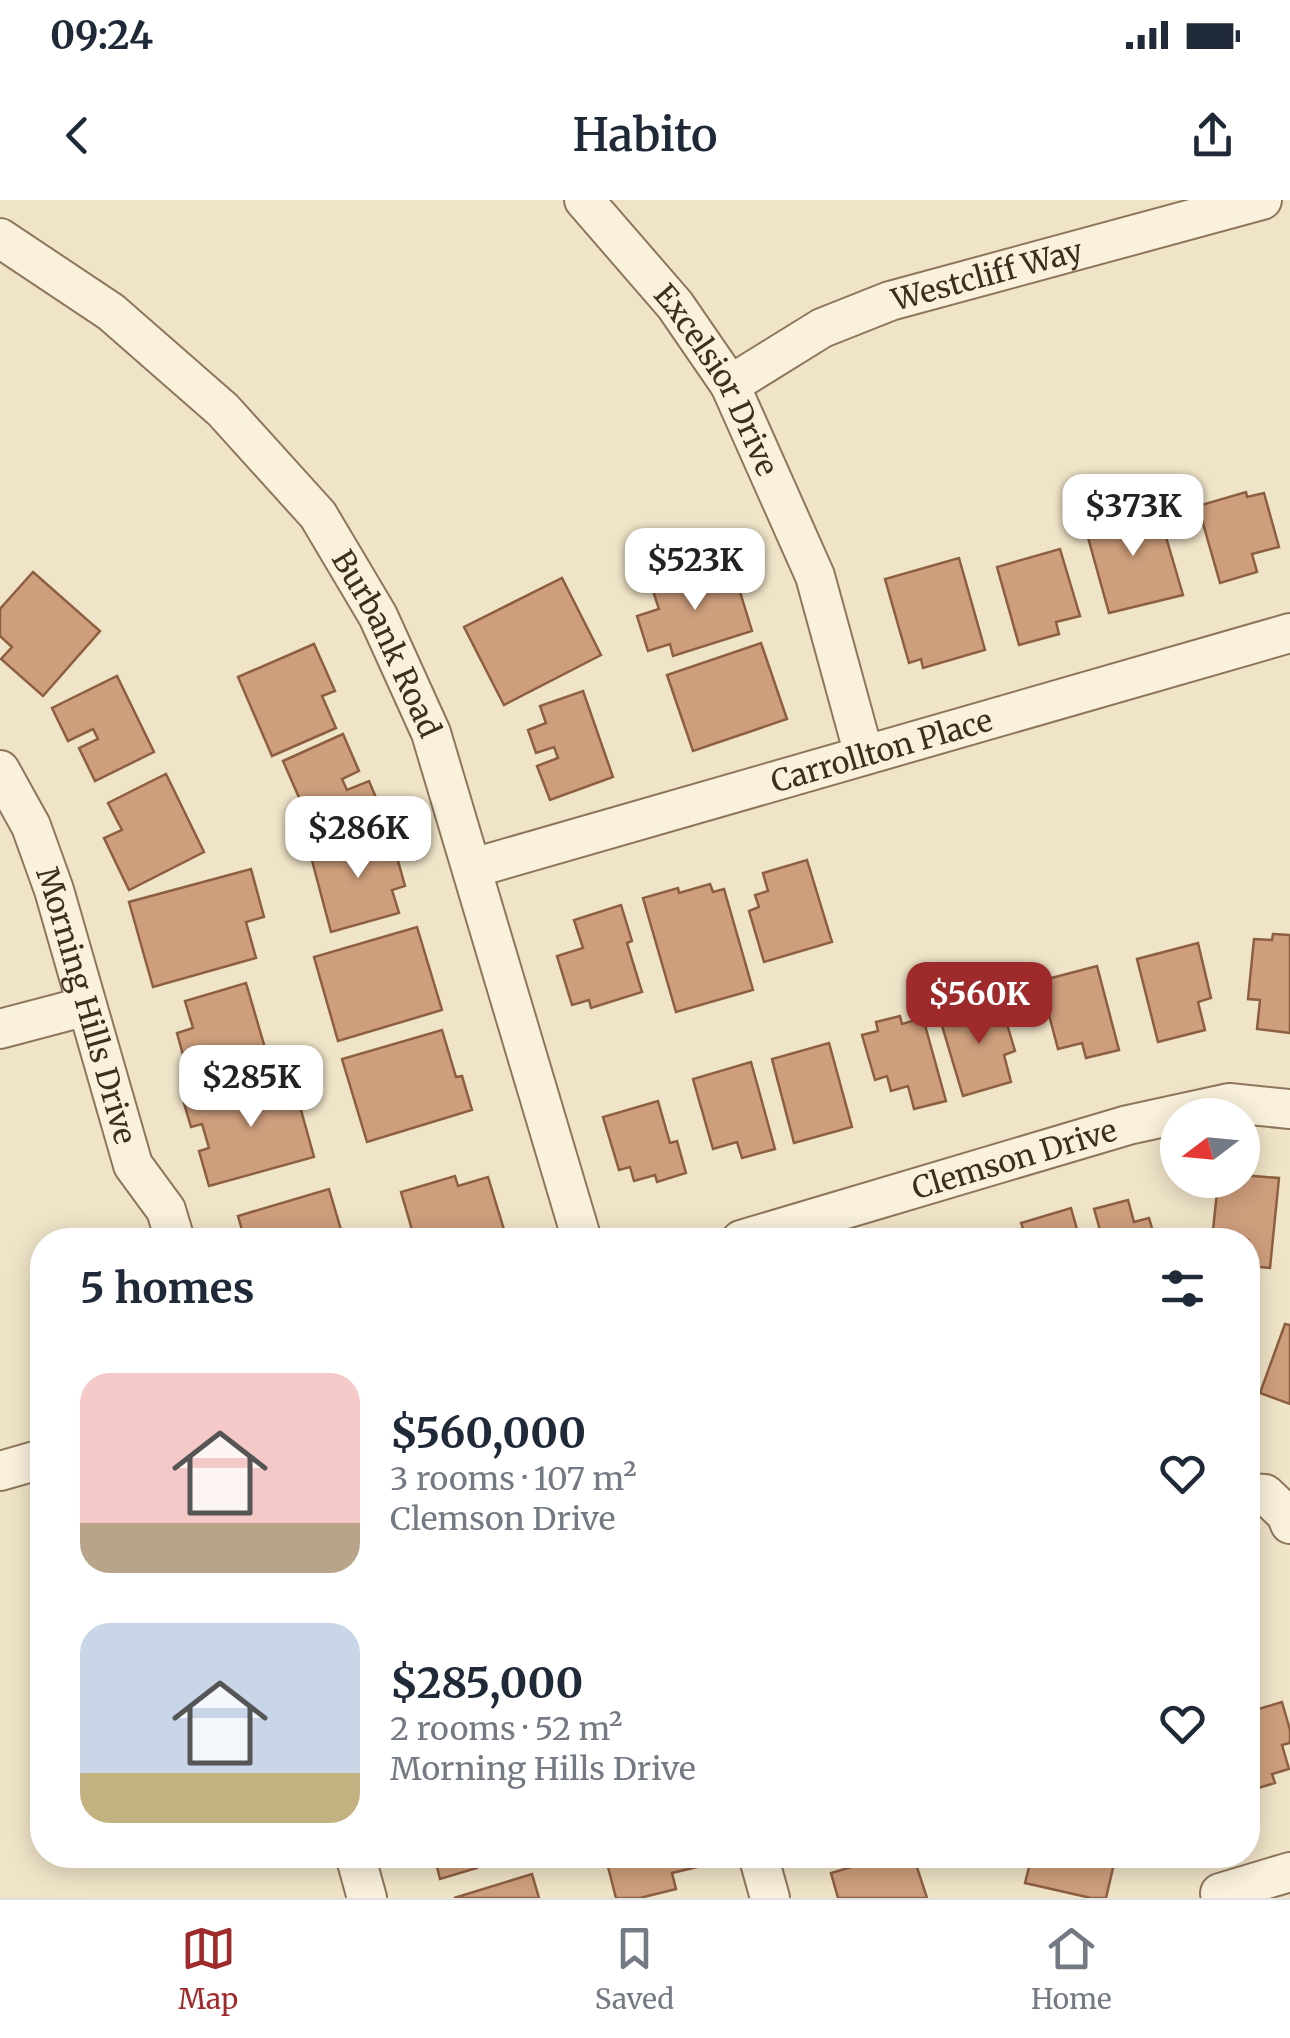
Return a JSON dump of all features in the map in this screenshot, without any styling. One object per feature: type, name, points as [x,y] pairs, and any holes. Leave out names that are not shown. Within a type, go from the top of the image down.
[{"type":"street","name":"Excelsior Drive","points":[[584,200],[675,305],[730,385],[814,576],[864,755]]},
{"type":"street","name":"Westcliff Way","points":[[730,385],[822,328],[890,300],[1262,200]]},
{"type":"street","name":"Burbank Road","points":[[0,238],[111,312],[223,410],[318,515],[378,616],[431,733],[578,1228]]},
{"type":"street","name":"Carrollton Place","points":[[473,868],[1290,633]]},
{"type":"street","name":"Morning Hills Drive","points":[[0,770],[31,826],[54,890],[133,1166],[166,1210],[171,1228]]},
{"type":"street","points":[[0,1029],[87,1006]]},
{"type":"street","name":"Clemson Drive","points":[[781,1228],[1128,1125],[1229,1103],[1290,1109]]},
{"type":"street","points":[[0,1471],[30,1462]]},
{"type":"street","points":[[1260,1494],[1286,1514],[1290,1524]]},
{"type":"street","points":[[359,1868],[368,1898]]},
{"type":"street","points":[[762,1868],[770,1898]]},
{"type":"street","points":[[1220,1892],[1290,1872]]},
{"type":"building","points":[[1246,492],[1247,497],[1264,493],[1279,547],[1252,554],[1257,572],[1220,583],[1198,506]]},
{"type":"building","points":[[1156,503],[1183,595],[1109,613],[1084,523]]},
{"type":"building","points":[[1060,549],[1080,616],[1056,622],[1059,634],[1019,645],[997,567]]},
{"type":"building","points":[[959,558],[985,650],[923,668],[921,659],[909,663],[885,579]]},
{"type":"building","points":[[721,566],[727,585],[737,582],[752,631],[673,656],[670,644],[648,651],[637,616],[659,609],[652,588]]},
{"type":"building","points":[[33,572],[100,631],[43,696],[1,659],[12,647],[0,636],[0,609]]},
{"type":"building","points":[[562,578],[601,655],[504,705],[464,627]]},
{"type":"building","points":[[761,643],[787,719],[693,751],[667,675]]},
{"type":"building","points":[[314,644],[335,691],[322,696],[336,728],[272,756],[238,677]]},
{"type":"building","points":[[117,676],[154,752],[95,781],[79,748],[98,739],[93,729],[68,741],[52,708]]},
{"type":"building","points":[[583,691],[613,777],[550,800],[537,766],[558,758],[554,747],[536,753],[528,730],[546,723],[540,706]]},
{"type":"building","points":[[343,734],[359,771],[342,779],[347,790],[369,781],[383,814],[319,843],[283,761]]},
{"type":"building","points":[[166,774],[204,852],[129,890],[104,838],[122,830],[108,803]]},
{"type":"building","points":[[390,832],[405,886],[392,890],[399,913],[331,932],[310,853]]},
{"type":"building","points":[[807,860],[832,942],[764,962],[749,911],[759,907],[755,895],[768,891],[763,873]]},
{"type":"building","points":[[251,869],[264,917],[246,922],[256,958],[153,987],[129,902]]},
{"type":"building","points":[[710,884],[713,892],[724,889],[753,990],[676,1012],[643,898]]},
{"type":"building","points":[[621,905],[632,941],[627,943],[642,992],[591,1008],[589,1000],[572,1005],[557,956],[583,948],[574,920]]},
{"type":"building","points":[[417,927],[442,1010],[338,1041],[314,957]]},
{"type":"building","points":[[1273,934],[1290,935],[1290,1033],[1257,1029],[1260,1000],[1248,999],[1254,939],[1272,940]]},
{"type":"building","points":[[1198,943],[1211,998],[1198,1002],[1205,1030],[1158,1042],[1137,959]]},
{"type":"building","points":[[1097,966],[1119,1050],[1086,1058],[1082,1043],[1058,1049],[1040,981]]},
{"type":"building","points":[[246,983],[272,1072],[194,1095],[177,1033],[193,1028],[185,1001]]},
{"type":"building","points":[[1000,1001],[1015,1051],[1004,1055],[1011,1082],[963,1096],[940,1019]]},
{"type":"building","points":[[900,1016],[902,1024],[923,1018],[946,1101],[914,1109],[908,1086],[891,1091],[887,1076],[875,1080],[862,1035],[878,1031],[876,1022]]},
{"type":"building","points":[[442,1030],[456,1077],[462,1076],[472,1110],[367,1142],[342,1059]]},
{"type":"building","points":[[829,1043],[852,1127],[794,1143],[772,1059]]},
{"type":"building","points":[[751,1062],[775,1149],[742,1158],[737,1142],[713,1149],[693,1079]]},
{"type":"building","points":[[291,1074],[314,1157],[209,1186],[199,1151],[209,1148],[202,1124],[191,1127],[184,1103]]},
{"type":"building","points":[[658,1101],[670,1143],[677,1141],[686,1173],[657,1182],[655,1175],[634,1181],[630,1167],[619,1170],[603,1117]]},
{"type":"building","points":[[455,1176],[458,1186],[488,1177],[503,1228],[412,1228],[401,1192]]},
{"type":"building","points":[[1260,1176],[1279,1178],[1270,1268],[1260,1267],[1260,1228],[1213,1228],[1216,1198],[1260,1198]]},
{"type":"building","points":[[329,1189],[340,1228],[242,1228],[238,1216]]},
{"type":"building","points":[[1128,1200],[1134,1222],[1149,1218],[1152,1228],[1100,1228],[1094,1209]]},
{"type":"building","points":[[1071,1208],[1077,1228],[1023,1228],[1021,1223]]},
{"type":"building","points":[[1285,1324],[1290,1325],[1290,1404],[1260,1393]]},
{"type":"building","points":[[1282,1702],[1290,1743],[1282,1745],[1289,1769],[1272,1774],[1275,1783],[1260,1787],[1260,1708]]},
{"type":"building","points":[[437,1868],[477,1868],[440,1879]]},
{"type":"building","points":[[608,1868],[693,1868],[672,1873],[676,1889],[640,1898],[616,1898]]},
{"type":"building","points":[[848,1868],[917,1868],[927,1898],[838,1898],[831,1873]]},
{"type":"building","points":[[1029,1868],[1113,1868],[1106,1898],[1025,1883]]},
{"type":"building","points":[[532,1874],[539,1898],[454,1898]]}]
